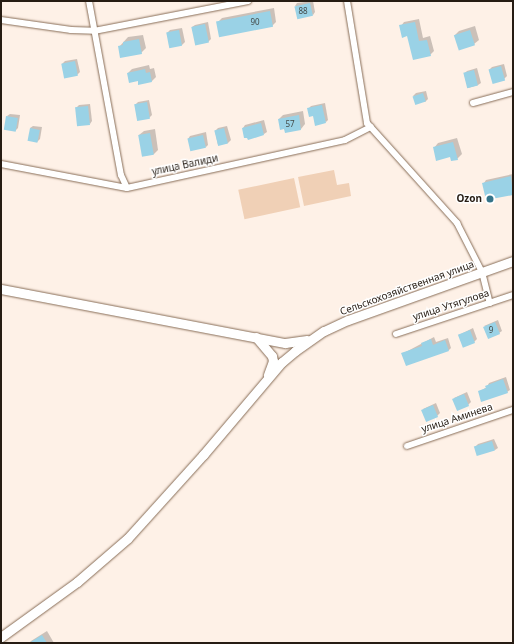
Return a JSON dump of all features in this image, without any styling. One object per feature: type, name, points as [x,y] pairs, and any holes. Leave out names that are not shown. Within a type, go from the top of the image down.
[{"type":"main road","name":"Сельскохозяйственная улица","points":[[310,340],[348,320],[513,261]]},
{"type":"main road","points":[[1,289],[285,343],[310,340]]},
{"type":"main road","points":[[256,337],[269,352],[273,361],[264,383]]},
{"type":"main road","points":[[1,637],[77,582],[128,538],[184,477],[282,362],[310,340]]},
{"type":"street","points":[[89,1],[121,175],[127,188]]},
{"type":"street","points":[[1,20],[71,30],[94,31],[248,1]]},
{"type":"street","points":[[347,1],[367,122],[457,223],[482,272],[490,303]]},
{"type":"street","points":[[473,103],[513,92]]},
{"type":"street","name":"улица Валиди","points":[[1,164],[127,188],[345,140],[371,127]]},
{"type":"street","name":"улица Утягулова","points":[[396,334],[513,295]]},
{"type":"street","name":"улица Аминева","points":[[407,446],[513,410]]},
{"type":"shaded area","points":[[334,170],[337,185],[349,183],[351,196],[304,206],[298,177]]},
{"type":"shaded area","points":[[294,178],[300,207],[244,219],[238,190]]},
{"type":"building","points":[[310,3],[313,16],[297,19],[294,7]]},
{"type":"building","points":[[270,11],[273,27],[219,37],[216,21]]},
{"type":"building","points":[[415,22],[419,41],[427,40],[431,56],[413,60],[407,36],[402,38],[399,25]]},
{"type":"building","points":[[205,24],[209,43],[195,45],[191,27]]},
{"type":"building","points":[[179,30],[182,46],[169,48],[166,32]]},
{"type":"building","points":[[470,30],[475,45],[459,50],[454,35]]},
{"type":"building","points":[[139,39],[142,54],[120,58],[118,46],[123,45],[123,42]]},
{"type":"building","points":[[75,61],[78,76],[64,78],[61,64]]},
{"type":"building","points":[[501,66],[505,80],[493,84],[489,70]]},
{"type":"building","points":[[145,69],[146,73],[150,72],[152,82],[138,85],[138,81],[129,83],[127,73]]},
{"type":"building","points":[[474,70],[478,86],[467,88],[463,73]]},
{"type":"building","points":[[423,93],[426,102],[415,105],[413,96]]},
{"type":"building","points":[[147,102],[150,119],[137,121],[134,104]]},
{"type":"building","points":[[322,105],[326,123],[315,126],[313,116],[309,117],[307,108]]},
{"type":"building","points":[[88,106],[90,125],[77,126],[75,107]]},
{"type":"building","points":[[299,115],[301,130],[285,133],[284,129],[280,130],[278,119]]},
{"type":"building","points":[[6,116],[18,118],[16,132],[4,130]]},
{"type":"building","points":[[261,123],[264,135],[248,140],[247,138],[244,138],[242,128]]},
{"type":"building","points":[[30,128],[40,130],[37,143],[28,141]]},
{"type":"building","points":[[224,128],[228,144],[218,146],[214,130]]},
{"type":"building","points":[[150,133],[154,155],[142,157],[138,135]]},
{"type":"building","points":[[203,135],[206,148],[190,151],[187,139]]},
{"type":"building","points":[[453,142],[458,160],[451,161],[450,157],[436,161],[433,147]]},
{"type":"building","points":[[511,176],[513,195],[486,200],[482,183]]},
{"type":"building","points":[[495,322],[500,334],[488,339],[483,327]]},
{"type":"building","points":[[470,330],[475,343],[463,348],[458,335]]},
{"type":"building","points":[[431,339],[433,345],[445,340],[449,351],[406,366],[401,353],[422,346],[421,343]]},
{"type":"building","points":[[503,379],[508,393],[481,402],[478,391],[486,388],[485,386]]},
{"type":"building","points":[[464,394],[469,406],[457,411],[452,399]]},
{"type":"building","points":[[433,405],[438,417],[426,422],[421,410]]},
{"type":"building","points":[[492,441],[495,451],[477,456],[474,447]]},
{"type":"building","points":[[42,635],[47,643],[29,643]]},
{"type":"place","name":"Ozon","points":[[490,199]]}]
